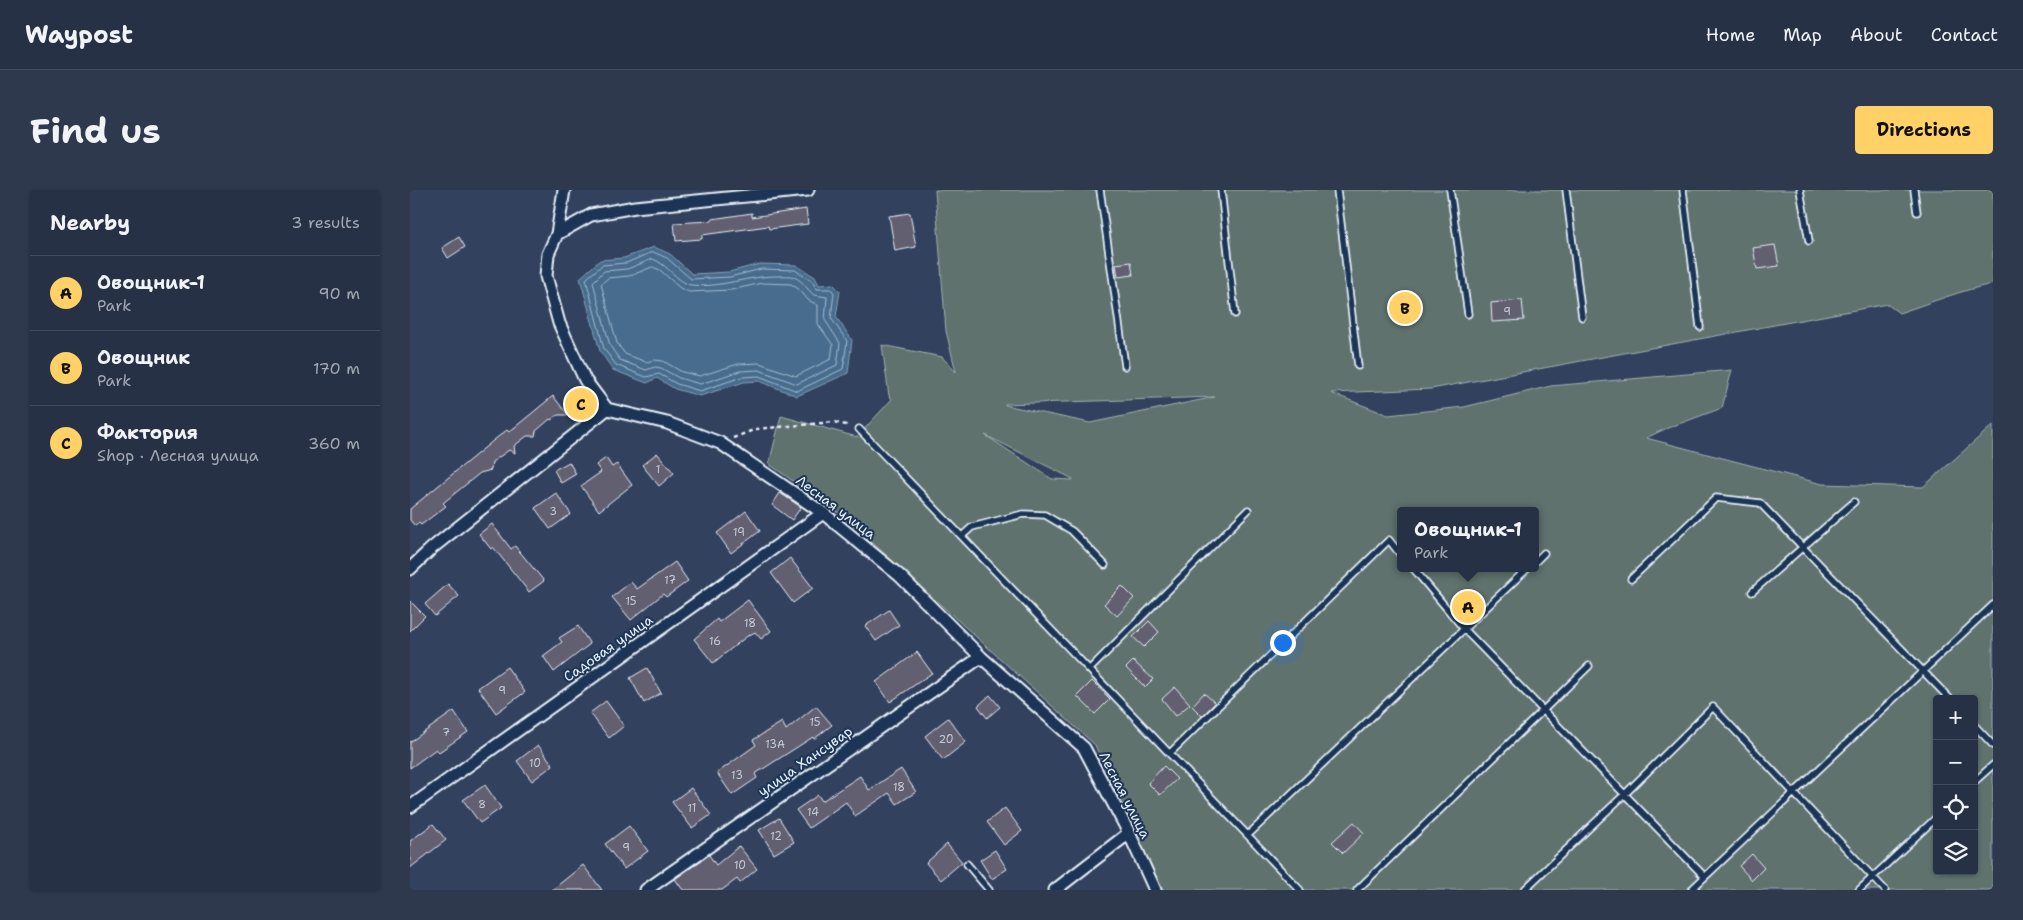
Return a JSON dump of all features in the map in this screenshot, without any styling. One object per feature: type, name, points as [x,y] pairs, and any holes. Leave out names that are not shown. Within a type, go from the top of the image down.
[{"type":"street","points":[[410,569],[432,548],[607,409],[585,380],[559,323],[546,276],[548,254],[557,234],[564,190]]},
{"type":"street","points":[[557,234],[591,215],[635,207],[808,190]]},
{"type":"street","name":"Лесная улица","points":[[607,409],[668,423],[720,443],[823,513],[900,576],[981,657],[1084,748],[1129,833],[1155,890]]},
{"type":"street","name":"Садовая улица","points":[[410,807],[823,513]]},
{"type":"street","name":"улица Хансувар","points":[[646,890],[981,657]]},
{"type":"street","points":[[1055,890],[1129,833]]},
{"type":"lane","points":[[1100,190],[1125,366]]},
{"type":"lane","points":[[1221,190],[1235,314]]},
{"type":"lane","points":[[1337,190],[1358,366]]},
{"type":"lane","points":[[1450,190],[1468,314]]},
{"type":"lane","points":[[1566,190],[1582,317]]},
{"type":"lane","points":[[1683,190],[1700,327]]},
{"type":"lane","points":[[1800,190],[1809,242]]},
{"type":"lane","points":[[1914,190],[1917,212]]},
{"type":"lane","points":[[859,429],[1300,890]]},
{"type":"lane","points":[[1631,579],[1716,498],[1760,503],[1946,695]]},
{"type":"lane","points":[[1752,592],[1854,502]]},
{"type":"lane","points":[[1090,669],[1248,510]]},
{"type":"lane","points":[[962,536],[972,526],[1023,514],[1044,515],[1072,531],[1105,565]]},
{"type":"lane","points":[[1170,753],[1389,540],[1397,550]]},
{"type":"lane","points":[[1539,558],[1544,553]]},
{"type":"lane","points":[[1416,572],[1464,629],[1705,877]]},
{"type":"lane","points":[[1248,835],[1524,572]]},
{"type":"lane","points":[[1691,890],[1925,671],[1993,604]]},
{"type":"lane","points":[[1356,890],[1589,666]]},
{"type":"lane","points":[[1524,890],[1713,707],[1885,890]]},
{"type":"lane","points":[[1978,729],[1993,745]]},
{"type":"lane","points":[[1978,778],[1993,765]]},
{"type":"lane","points":[[1859,890],[1933,821]]},
{"type":"lane","points":[[968,864],[989,890]]},
{"type":"path","points":[[720,443],[756,429],[834,422],[859,429]]},
{"type":"green space","points":[[935,190],[1993,190],[1993,284],[1957,293],[1899,313],[1887,304],[1431,389],[1331,393],[1388,415],[1464,407],[1551,386],[1732,370],[1722,408],[1646,438],[1822,484],[1923,487],[1993,425],[1993,890],[1158,890],[1095,745],[843,516],[769,464],[781,416],[857,437],[892,399],[889,396],[882,345],[942,357],[956,372],[946,331]],"holes":[[[1215,397],[1090,423],[1005,404]],[[985,435],[1073,479],[1052,479]]]},
{"type":"water","points":[[654,247],[670,254],[692,274],[729,272],[760,264],[796,265],[815,277],[819,285],[833,284],[840,291],[836,317],[852,340],[848,373],[797,396],[759,381],[744,382],[700,396],[675,389],[657,378],[647,383],[613,370],[600,351],[580,278],[600,260],[624,258]]},
{"type":"building","points":[[806,209],[808,224],[769,229],[768,226],[702,235],[702,239],[676,241],[674,223],[712,221],[712,219],[752,213],[752,217]]},
{"type":"building","points":[[910,213],[916,247],[895,251],[889,216]]},
{"type":"building","points":[[459,237],[465,247],[448,258],[442,248]]},
{"type":"building","points":[[1775,245],[1779,266],[1757,269],[1753,248]]},
{"type":"building","points":[[1131,262],[1133,275],[1118,277],[1116,264]]},
{"type":"building","points":[[1522,300],[1524,320],[1492,322],[1491,303]]},
{"type":"building","points":[[553,396],[568,415],[558,415],[550,419],[536,431],[535,436],[527,436],[514,446],[515,453],[509,450],[492,462],[491,470],[480,473],[443,503],[446,506],[421,525],[419,523],[415,526],[410,520],[410,509],[494,440],[507,430],[509,432]]},
{"type":"building","points":[[657,453],[674,473],[659,486],[642,465]]},
{"type":"building","points":[[606,458],[612,467],[617,464],[632,485],[599,511],[581,486],[601,472],[596,465]]},
{"type":"building","points":[[569,462],[576,474],[561,483],[554,470]]},
{"type":"building","points":[[556,493],[571,514],[550,529],[535,508]]},
{"type":"building","points":[[780,493],[801,507],[792,520],[772,505]]},
{"type":"building","points":[[746,511],[760,531],[731,553],[717,533]]},
{"type":"building","points":[[492,524],[511,549],[515,546],[544,581],[529,592],[493,547],[491,549],[479,534]]},
{"type":"building","points":[[790,558],[813,588],[793,603],[771,573]]},
{"type":"building","points":[[675,562],[688,581],[666,597],[663,594],[631,620],[612,597],[631,582],[637,589]]},
{"type":"building","points":[[448,584],[459,596],[435,616],[425,604]]},
{"type":"building","points":[[1122,586],[1134,598],[1117,616],[1104,604]]},
{"type":"building","points":[[748,600],[771,631],[761,639],[755,632],[713,663],[694,639],[717,619],[719,622]]},
{"type":"building","points":[[410,601],[425,616],[410,631]]},
{"type":"building","points":[[889,610],[899,625],[876,641],[865,626]]},
{"type":"building","points":[[1149,621],[1159,632],[1144,647],[1133,637]]},
{"type":"building","points":[[578,626],[590,644],[554,672],[543,656],[562,642],[559,638]]},
{"type":"building","points":[[917,652],[932,673],[890,702],[876,682]]},
{"type":"building","points":[[1133,661],[1153,679],[1145,687],[1126,668]]},
{"type":"building","points":[[507,667],[525,692],[496,713],[478,688]]},
{"type":"building","points":[[647,668],[661,693],[644,703],[630,678]]},
{"type":"building","points":[[1092,681],[1110,699],[1095,714],[1077,696]]},
{"type":"building","points":[[1175,687],[1190,704],[1176,716],[1162,699]]},
{"type":"building","points":[[1204,693],[1215,703],[1202,716],[1192,706]]},
{"type":"building","points":[[990,695],[1000,707],[987,718],[978,706]]},
{"type":"building","points":[[606,701],[624,726],[609,738],[590,713]]},
{"type":"building","points":[[816,706],[832,725],[814,739],[813,737],[755,774],[757,778],[732,795],[717,773],[756,745],[753,740],[782,722],[786,730]]},
{"type":"building","points":[[454,711],[468,732],[439,752],[436,749],[410,768],[410,742]]},
{"type":"building","points":[[948,718],[966,742],[943,760],[925,736]]},
{"type":"building","points":[[538,745],[553,765],[532,781],[517,761]]},
{"type":"building","points":[[1164,766],[1177,779],[1160,795],[1148,783]]},
{"type":"building","points":[[901,769],[916,792],[897,804],[889,793],[855,816],[846,802],[809,828],[796,810],[818,795],[822,801],[860,776],[869,790]]},
{"type":"building","points":[[485,785],[501,808],[480,823],[463,800]]},
{"type":"building","points":[[691,788],[711,815],[692,828],[672,802]]},
{"type":"building","points":[[1005,808],[1022,831],[1004,845],[987,822]]},
{"type":"building","points":[[779,818],[794,842],[774,854],[759,830]]},
{"type":"building","points":[[1354,822],[1364,833],[1343,853],[1332,842]]},
{"type":"building","points":[[433,824],[446,840],[410,868],[410,841]]},
{"type":"building","points":[[629,826],[648,851],[624,869],[605,844]]},
{"type":"building","points":[[947,844],[962,862],[941,880],[926,863]]},
{"type":"building","points":[[739,846],[757,869],[740,883],[737,879],[722,890],[683,890],[675,879],[709,855],[716,865]]},
{"type":"building","points":[[995,850],[1007,869],[992,879],[980,860]]},
{"type":"building","points":[[1752,854],[1764,868],[1752,880],[1739,866]]},
{"type":"building","points":[[583,865],[602,890],[552,890]]},
{"type":"place","name":"Овощник","points":[[1405,308]]},
{"type":"place","name":"Фактория","points":[[581,404]]},
{"type":"place","name":"Овощник-1","points":[[1468,607]]}]
